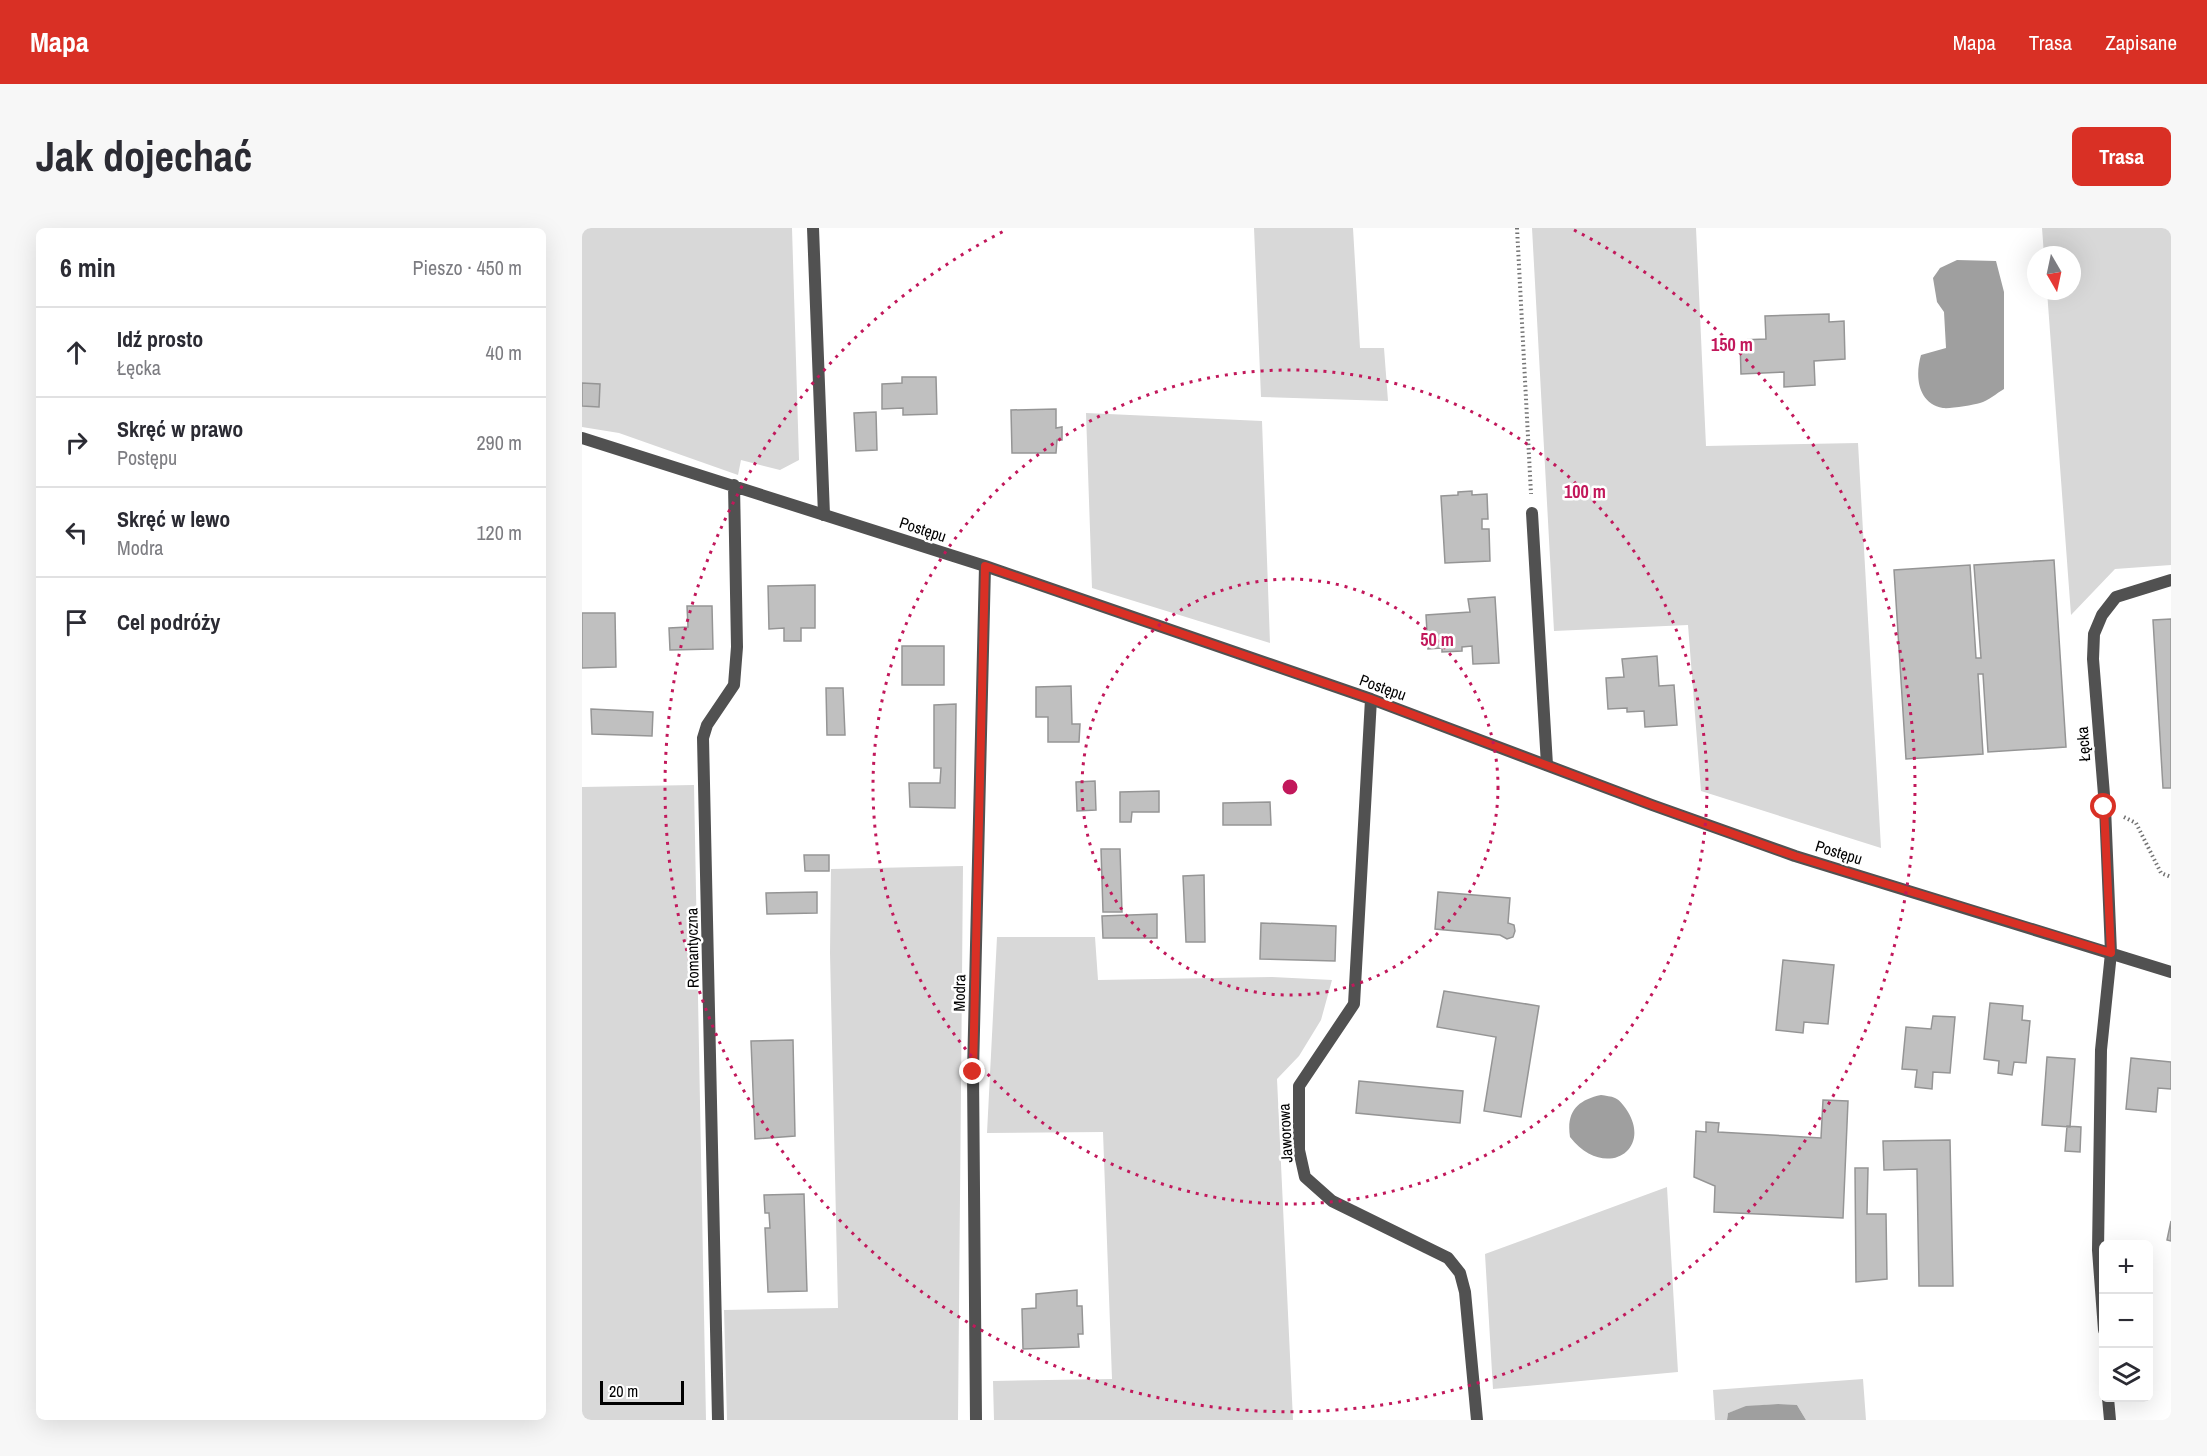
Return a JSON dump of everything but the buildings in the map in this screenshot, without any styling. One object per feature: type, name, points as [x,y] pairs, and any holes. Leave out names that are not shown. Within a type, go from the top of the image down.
[{"type":"street","points":[[813,228],[824,515]]},
{"type":"street","name":"Postępu","points":[[582,438],[985,566],[1371,699],[1652,805],[1795,856],[2171,972]]},
{"type":"street","name":"Romantyczna","points":[[718,1420],[703,738],[707,725],[734,685],[737,647],[734,485]]},
{"type":"street","points":[[1532,513],[1547,765]]},
{"type":"street","name":"Modra","points":[[976,1420],[973,1072],[985,566]]},
{"type":"street","name":"Łęcka","points":[[2101,1294],[2098,1250],[2101,1050],[2111,953],[2094,634],[2102,615],[2116,597],[2171,580]]},
{"type":"street","name":"Jaworowa","points":[[1371,699],[1354,1004],[1299,1086],[1299,1150],[1305,1177],[1332,1201],[1448,1258],[1460,1273],[1465,1292],[1477,1420]]},
{"type":"street","points":[[2108,1402],[2110,1420]]},
{"type":"path","points":[[1517,228],[1532,513]]},
{"type":"path","points":[[2104,807],[2136,823],[2161,873],[2171,877]]},
{"type":"shaded area","points":[[582,228],[792,228],[799,460],[780,470],[741,460],[738,475],[619,433],[582,427]]},
{"type":"shaded area","points":[[1254,228],[1353,228],[1360,348],[1384,348],[1388,401],[1261,397]]},
{"type":"shaded area","points":[[1532,228],[1696,228],[1706,446],[1858,443],[1881,848],[1701,791],[1688,625],[1554,631]]},
{"type":"shaded area","points":[[2042,228],[2171,228],[2171,565],[2115,569],[2071,615],[2048,300],[2081,300],[2081,246],[2043,246]]},
{"type":"shaded area","points":[[1957,260],[1996,261],[2004,292],[2004,389],[1980,403],[1943,408],[1934,405],[1923,394],[1918,371],[1921,355],[1946,348],[1944,312],[1937,302],[1933,278],[1940,268]]},
{"type":"shaded area","points":[[1086,413],[1262,421],[1270,643],[1092,588]]},
{"type":"shaded area","points":[[694,785],[706,1420],[582,1420],[582,787]]},
{"type":"shaded area","points":[[963,866],[958,1420],[727,1420],[724,1310],[838,1308],[830,953],[831,869]]},
{"type":"shaded area","points":[[997,937],[1095,937],[1098,980],[1272,977],[1332,980],[1321,1020],[1299,1056],[1277,1079],[1293,1420],[994,1420],[993,1381],[1112,1379],[1103,1132],[987,1133]]},
{"type":"shaded area","points":[[1601,1095],[1613,1097],[1621,1102],[1634,1126],[1634,1139],[1629,1149],[1620,1156],[1609,1159],[1596,1157],[1583,1150],[1570,1137],[1570,1120],[1575,1108],[1586,1100]]},
{"type":"shaded area","points":[[1667,1187],[1678,1372],[1493,1389],[1485,1254]]},
{"type":"shaded area","points":[[1863,1379],[1866,1420],[1806,1420],[1797,1405],[1762,1405],[1728,1413],[1727,1420],[1715,1420],[1713,1390]]},
{"type":"shaded area","points":[[1797,1405],[1806,1420],[1727,1420],[1728,1413],[1746,1406]]},
{"type":"route","points":[[973,1072],[985,566],[1371,699],[1652,805],[1795,856],[2111,953],[2104,807]]}]
